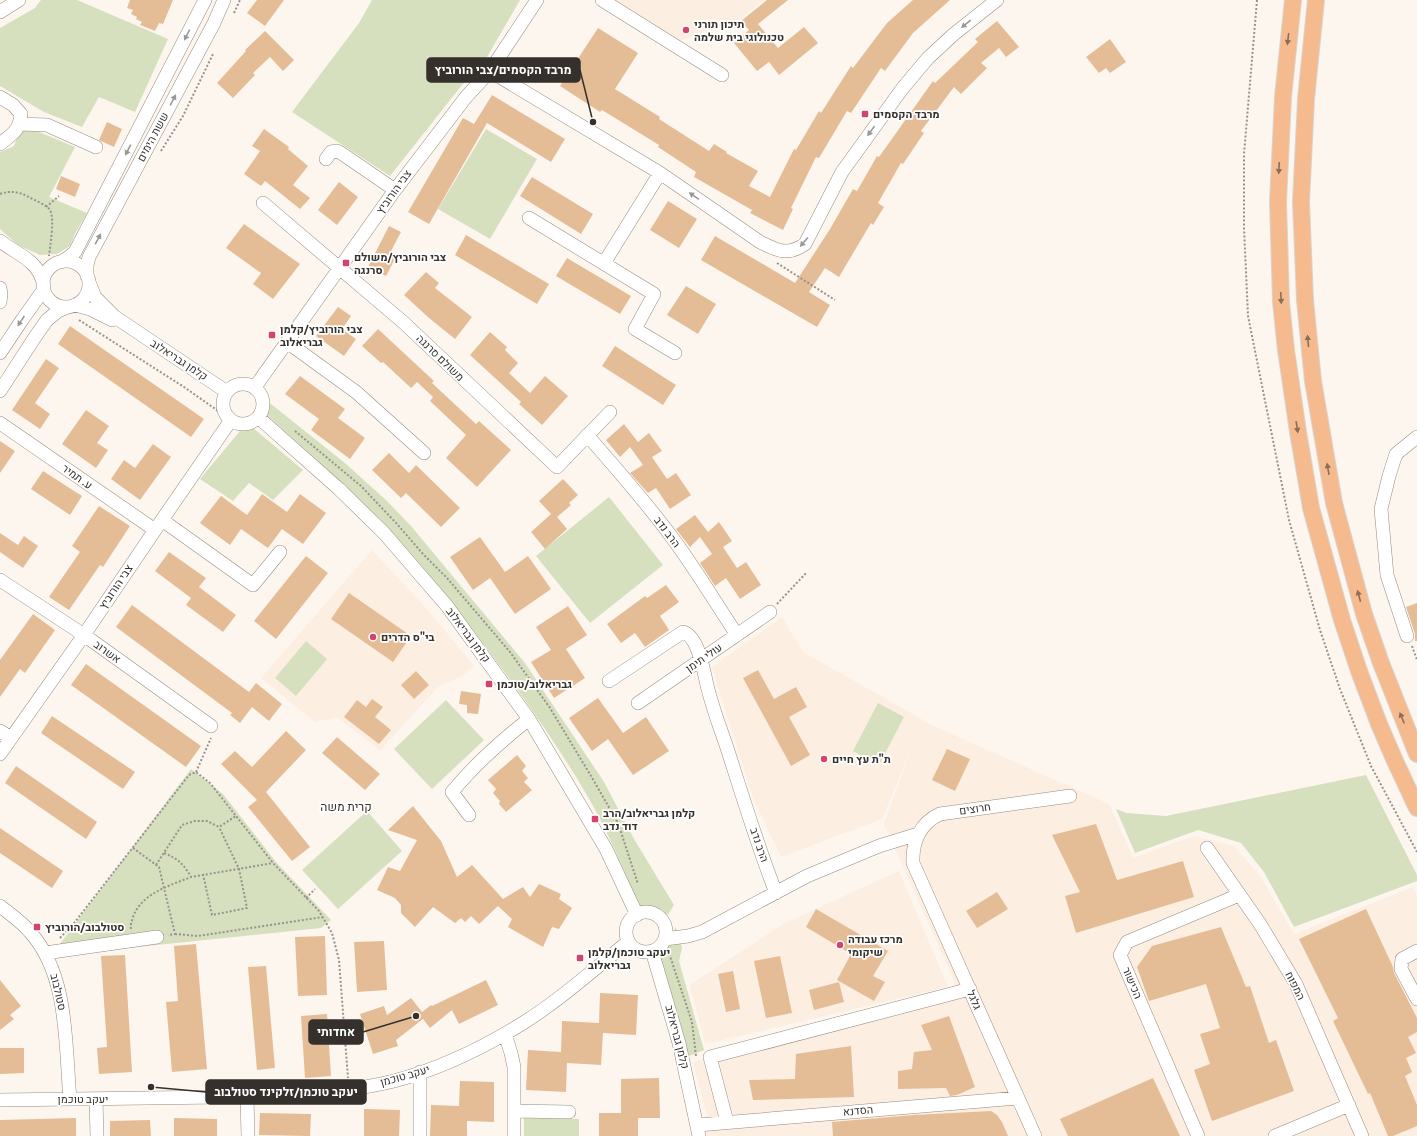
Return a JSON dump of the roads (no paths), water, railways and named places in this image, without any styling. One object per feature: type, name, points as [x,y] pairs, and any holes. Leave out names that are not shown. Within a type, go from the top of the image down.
[{"type":"main road","points":[[1293,0],[1283,97],[1278,202],[1281,302],[1286,350],[1298,432],[1311,508],[1342,620],[1359,671],[1380,724],[1417,808]]},
{"type":"main road","points":[[1316,0],[1306,99],[1301,202],[1305,300],[1313,382],[1334,503],[1364,614],[1380,663],[1417,754]]},
{"type":"street","points":[[0,12],[19,0]]},
{"type":"street","name":"ששת הימים","points":[[56,263],[69,258],[75,252],[205,0]]},
{"type":"street","name":"ששת הימים","points":[[88,279],[87,265],[89,257],[214,23],[224,0]]},
{"type":"street","name":"צבי הורוביץ","points":[[255,387],[395,190],[466,97],[490,72],[537,0]]},
{"type":"street","points":[[602,0],[722,75]]},
{"type":"street","points":[[490,72],[660,173],[760,242],[785,252],[791,251],[805,244],[842,172],[902,89],[928,58],[954,34],[997,0]]},
{"type":"street","points":[[0,98],[14,105],[21,114],[20,124],[16,131],[0,144]]},
{"type":"street","points":[[20,124],[47,125],[96,147]]},
{"type":"street","points":[[326,159],[331,152],[337,151],[395,190]]},
{"type":"street","points":[[604,263],[660,173]]},
{"type":"street","name":"משולם סרנגה","points":[[263,203],[403,322],[557,467],[610,412]]},
{"type":"street","points":[[529,218],[654,294],[635,329],[675,353]]},
{"type":"street","points":[[0,241],[32,263],[39,271],[44,289],[54,303],[68,307]]},
{"type":"street","points":[[0,391],[50,316],[81,302],[86,296],[88,290],[88,279],[84,270],[78,265],[68,261],[56,263],[35,262],[24,257]]},
{"type":"street","points":[[35,337],[44,314],[44,279],[47,272],[56,263]]},
{"type":"street","name":"קלמן גבריאלוב","points":[[88,279],[95,297],[115,317],[227,392]]},
{"type":"street","points":[[0,288],[0,302]]},
{"type":"street","points":[[0,353],[44,289]]},
{"type":"street","name":"קלמן גבריאלוב","points":[[68,307],[90,309],[131,329]]},
{"type":"street","points":[[287,342],[356,392],[424,453]]},
{"type":"street","points":[[243,384],[255,387],[260,392],[263,405],[258,418],[248,423],[231,420],[227,415],[223,404],[227,392],[231,388],[243,384]]},
{"type":"street","name":"קלמן גבריאלוב","points":[[258,418],[339,489],[384,533],[447,606],[529,719],[606,849],[637,914]]},
{"type":"street","name":"צבי הורוביץ","points":[[0,754],[6,735],[84,635],[231,420]]},
{"type":"street","name":"ע. תמיר","points":[[0,423],[253,585],[280,552]]},
{"type":"street","name":"הרב נדב","points":[[587,435],[628,482],[671,536],[702,580],[737,635]]},
{"type":"street","points":[[1407,636],[1387,575],[1381,509],[1396,454],[1417,437]]},
{"type":"street","name":"אשרוב","points":[[0,580],[84,635],[211,726]]},
{"type":"street","name":"עולי תימן","points":[[638,703],[770,612]]},
{"type":"street","name":"הרב נדב","points":[[609,681],[683,632],[687,633],[692,638],[701,660],[707,689],[750,821],[776,893]]},
{"type":"street","points":[[469,815],[452,792],[467,773],[496,745],[529,719]]},
{"type":"street","name":"חרוצים","points":[[913,863],[913,851],[918,834],[925,824],[940,814],[1070,796]]},
{"type":"street","points":[[665,939],[688,936],[702,932],[807,876],[879,846],[918,834]]},
{"type":"street","name":"המפוח","points":[[1207,848],[1260,924],[1296,984],[1362,1136]]},
{"type":"street","name":"גלגל","points":[[913,863],[1035,1136]]},
{"type":"street","name":"הכישור","points":[[1198,1136],[1120,955],[1127,942],[1239,895]]},
{"type":"street","name":"סטולבוב","points":[[0,906],[31,932],[43,950],[56,977],[63,1015],[70,1099]]},
{"type":"street","points":[[650,913],[660,918],[665,927],[665,939],[661,945],[652,951],[640,951],[628,942],[626,935],[627,925],[637,914],[650,913]]},
{"type":"street","points":[[43,950],[157,937]]},
{"type":"street","name":"יעקב טוכמן","points":[[0,1100],[247,1098],[292,1096],[349,1089],[393,1081],[449,1062],[505,1034],[551,1002],[628,942]]},
{"type":"street","name":"קלמן גבריאלוב","points":[[652,951],[679,1043],[698,1132]]},
{"type":"street","points":[[1417,951],[1402,959],[1401,969],[1417,1000]]},
{"type":"street","points":[[727,1122],[710,1057],[970,989]]},
{"type":"street","points":[[505,1034],[514,1066],[514,1136]]},
{"type":"street","points":[[420,1072],[420,1136]]},
{"type":"street","points":[[247,1098],[248,1136]]},
{"type":"street","name":"הסדנא","points":[[698,1132],[727,1122],[1018,1098]]},
{"type":"street","points":[[96,1099],[97,1136]]},
{"type":"street","points":[[1275,1136],[1349,1105]]},
{"type":"street","points":[[514,1110],[569,1112]]},
{"type":"place","name":"תיכון תורני טכנולוגי בית שלמה","points":[[686,30]]},
{"type":"place","name":"מרבד הקסמים","points":[[865,114]]},
{"type":"place","name":"מרבד הקסמים/צבי הורוביץ","points":[[593,122]]},
{"type":"place","name":"צבי הורוביץ/משולם סרנגה","points":[[346,263]]},
{"type":"place","name":"צבי הורוביץ/קלמן גבריאלוב","points":[[272,335]]},
{"type":"place","name":"בי\"ס הדרים","points":[[373,637]]},
{"type":"place","name":"גבריאלוב/טוכמן","points":[[489,684]]},
{"type":"place","name":"ת\"ת עץ חיים","points":[[824,759]]},
{"type":"place","name":"קלמן גבריאלוב/הרב דוד נדב","points":[[595,819]]},
{"type":"place","name":"סטולבוב/הורוביץ","points":[[37,927]]},
{"type":"place","name":"מרכז עבודה שיקומי","points":[[840,945]]},
{"type":"place","name":"יעקב טוכמן/קלמן גבריאלוב","points":[[580,958]]},
{"type":"place","name":"אחדותי","points":[[416,1016]]},
{"type":"place","name":"יעקב טוכמן/זלקינד סטולבוב","points":[[151,1087]]},
{"type":"district","name":"קרית משה","points":[[346,807]]}]
